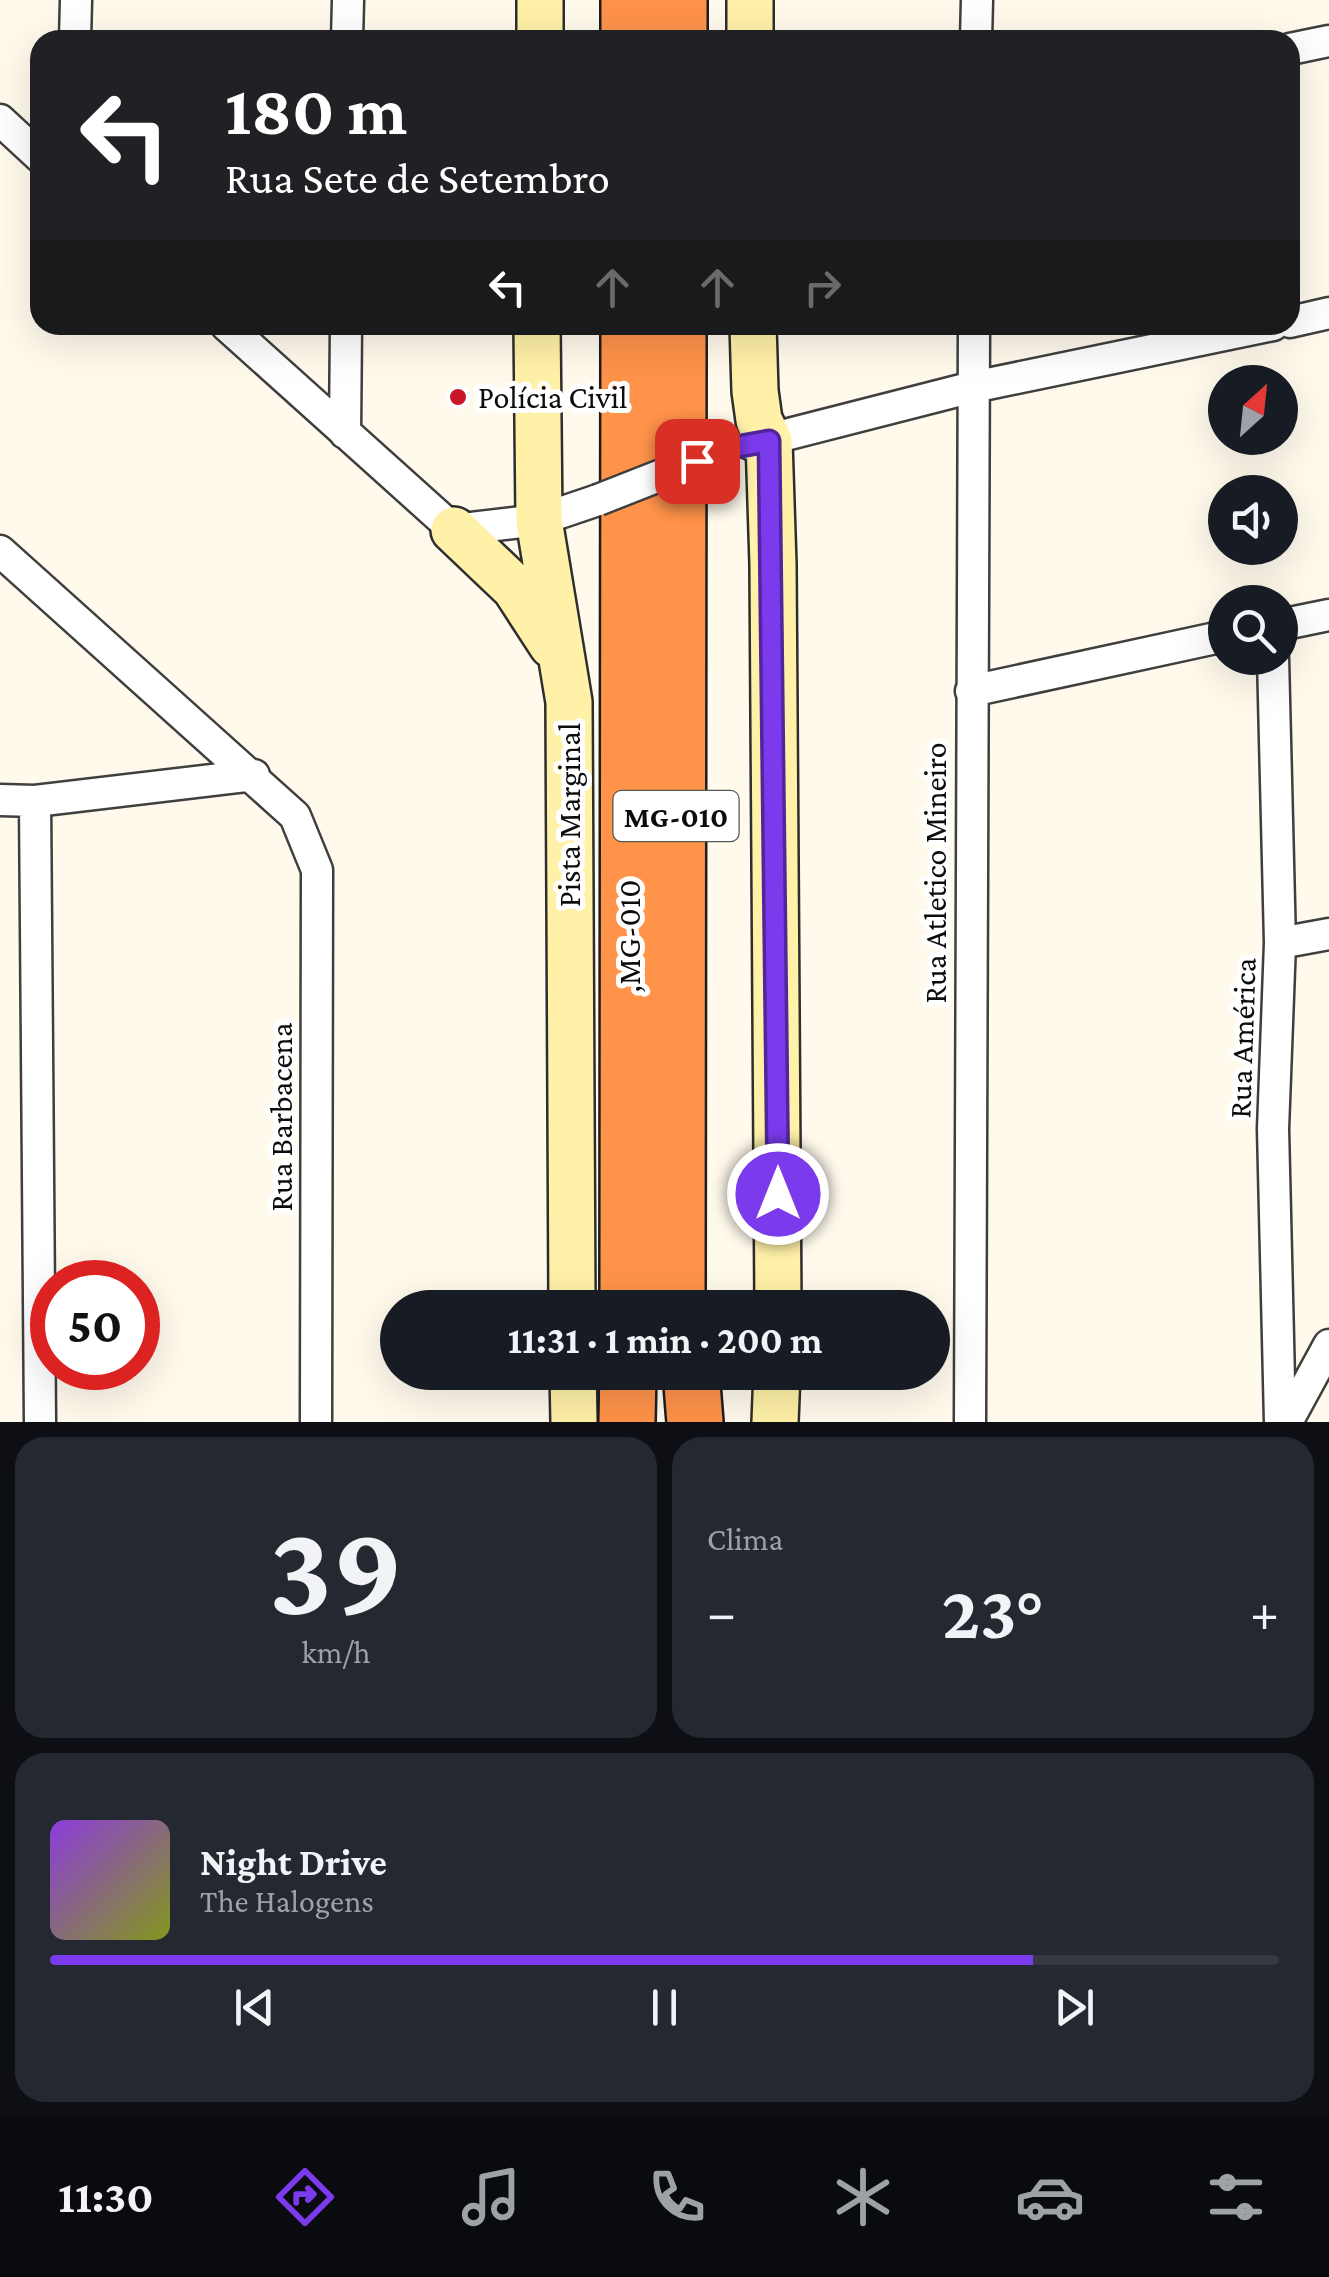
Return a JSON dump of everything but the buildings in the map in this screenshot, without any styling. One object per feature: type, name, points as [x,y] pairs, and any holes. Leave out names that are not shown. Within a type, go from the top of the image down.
[{"type":"highway","points":[[629,30],[630,0]]},
{"type":"highway","points":[[679,30],[680,0]]},
{"type":"highway","name":",MG-010","points":[[628,1290],[629,335]]},
{"type":"highway","name":"MG-010","points":[[678,335],[678,1290]]},
{"type":"highway","points":[[627,1422],[628,1390]]},
{"type":"highway","points":[[678,1390],[678,1422]]},
{"type":"highway","points":[[692,1390],[695,1422]]},
{"type":"main road","points":[[540,0],[540,30]]},
{"type":"main road","points":[[750,0],[750,30]]},
{"type":"main road","name":"Pista Marginal","points":[[537,335],[540,520],[569,702],[572,1290]]},
{"type":"main road","name":"MG-010","points":[[753,335],[759,420],[750,444],[778,912],[778,1290]]},
{"type":"main road","points":[[454,530],[515,588],[564,663]]},
{"type":"main road","points":[[574,1390],[574,1422]]},
{"type":"main road","points":[[774,1422],[777,1390]]},
{"type":"street","points":[[75,30],[76,0]]},
{"type":"street","points":[[348,0],[348,30]]},
{"type":"street","points":[[976,30],[977,0]]},
{"type":"street","points":[[1300,48],[1329,41]]},
{"type":"street","points":[[0,120],[30,147]]},
{"type":"street","points":[[1300,320],[1329,314]]},
{"type":"street","points":[[237,335],[454,530],[540,520],[750,444],[973,387],[1225,335]]},
{"type":"street","points":[[345,434],[346,335]]},
{"type":"street","name":"Rua Atletico Mineiro","points":[[970,1422],[974,335]]},
{"type":"street","points":[[0,551],[254,775]]},
{"type":"street","points":[[1298,621],[1329,615]]},
{"type":"street","points":[[970,691],[1208,640]]},
{"type":"street","name":"Rua América","points":[[1273,675],[1280,943],[1272,1129],[1283,1422]]},
{"type":"street","points":[[0,800],[36,801],[190,779],[254,775]]},
{"type":"street","name":"Rua Barbacena","points":[[254,775],[295,816],[317,870],[316,1422]]},
{"type":"street","points":[[36,801],[40,1422]]},
{"type":"street","points":[[1280,943],[1329,934]]},
{"type":"street","points":[[1283,1422],[1329,1344]]},
{"type":"place","name":"Polícia Civil","points":[[458,397]]},
{"type":"route","points":[[697,461],[730,448],[769,441],[778,892],[778,1194]]}]
